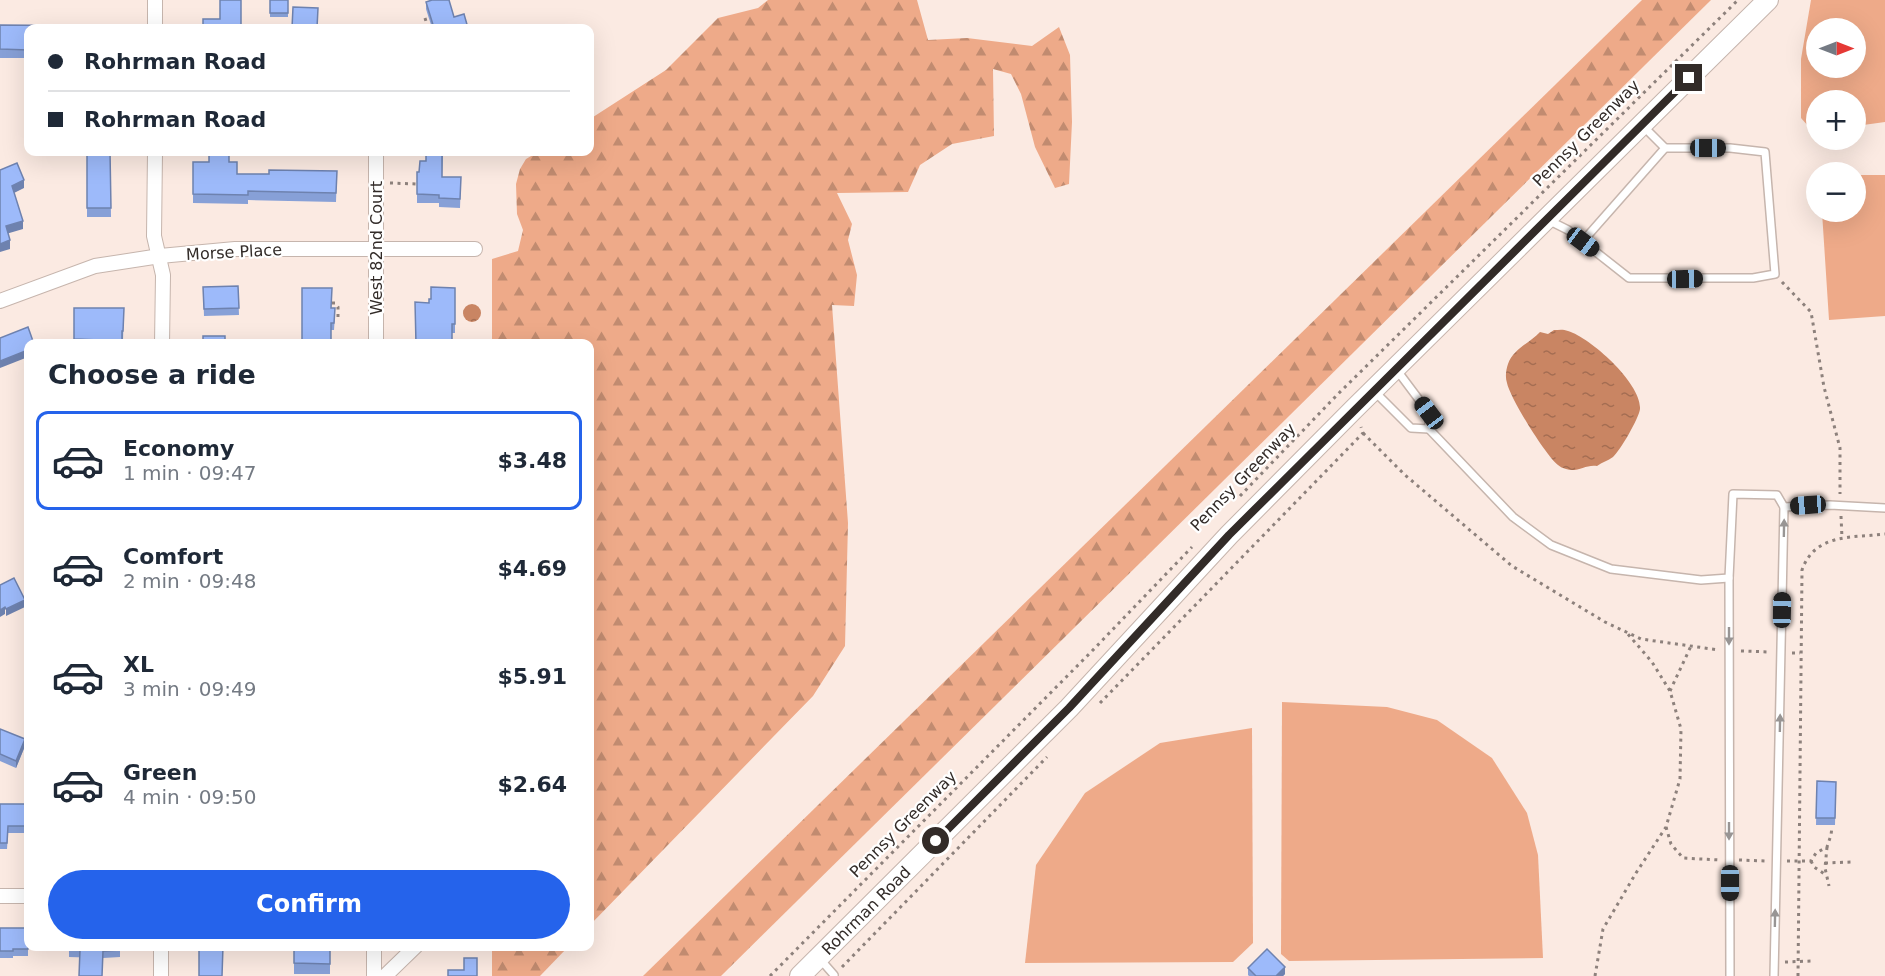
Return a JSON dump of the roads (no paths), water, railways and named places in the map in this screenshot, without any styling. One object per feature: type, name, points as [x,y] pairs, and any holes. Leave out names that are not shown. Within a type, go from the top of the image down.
[{"type":"street","points":[[155,0],[155,24]]},
{"type":"street","name":"Rohrman Road","points":[[800,976],[1012,766],[1107,668],[1229,535],[1768,0]]},
{"type":"street","points":[[154,156],[154,236],[163,275],[162,339]]},
{"type":"street","name":"West 82nd Court","points":[[376,156],[376,339]]},
{"type":"street","name":"Morse Place","points":[[0,301],[95,266],[160,256],[235,249],[475,249]]},
{"type":"street","points":[[0,896],[24,896]]},
{"type":"street","points":[[160,951],[160,976]]},
{"type":"street","points":[[374,951],[374,976]]},
{"type":"street","points":[[385,976],[411,951]]},
{"type":"lane","points":[[1547,219],[1568,230],[1629,278],[1753,278],[1775,274],[1765,152],[1730,148],[1665,148],[1641,124]]},
{"type":"lane","points":[[1583,242],[1665,148]]},
{"type":"lane","points":[[1396,368],[1429,413],[1429,429]]},
{"type":"lane","points":[[1374,390],[1411,428],[1429,429],[1513,517],[1551,545],[1611,569],[1701,580],[1729,578]]},
{"type":"lane","points":[[1730,976],[1729,578],[1733,494],[1777,495],[1784,507],[1774,976]]},
{"type":"lane","points":[[1784,507],[1840,505],[1885,508]]},
{"type":"lane","points":[[819,958],[834,975]]},
{"type":"water","points":[[472,304],[478,307],[481,313],[478,319],[472,322],[466,319],[463,313],[466,307]]},
{"type":"water","points":[[1554,330],[1566,330],[1578,335],[1601,352],[1624,375],[1638,399],[1639,413],[1624,442],[1613,457],[1597,466],[1570,470],[1552,460],[1529,426],[1507,383],[1507,369],[1514,354],[1540,332],[1548,334]]}]
